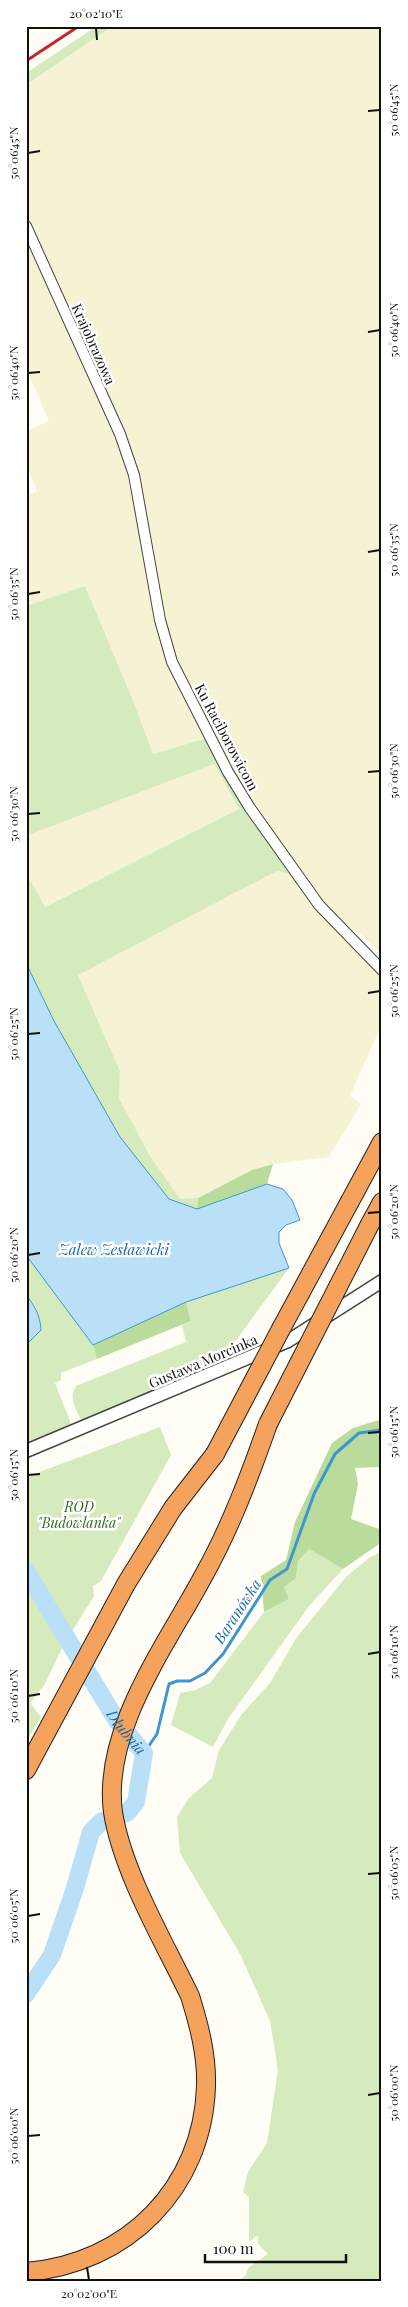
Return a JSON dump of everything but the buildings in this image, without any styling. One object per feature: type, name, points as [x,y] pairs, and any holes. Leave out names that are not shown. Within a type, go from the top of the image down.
[{"type":"highway","points":[[26,1770],[126,1584],[173,1508],[215,1454],[382,1142]]},
{"type":"highway","points":[[26,2272],[73,2263],[109,2249],[124,2239],[155,2213],[168,2196],[186,2167],[198,2140],[205,2105],[206,2085],[200,2034],[190,1996],[129,1868],[114,1813],[111,1787],[114,1762],[127,1718],[206,1572],[240,1500],[268,1424],[382,1202]]},
{"type":"street","name":"Krajobrazowa","points":[[26,226],[120,434],[134,475]]},
{"type":"street","name":"Ku Raciborowicom","points":[[134,475],[160,620],[172,662],[228,772],[250,808],[319,906],[382,970]]},
{"type":"street","name":"Gustawa Morcinka","points":[[26,1451],[288,1342],[382,1281]]},
{"type":"shaded area","points":[[113,26],[382,26],[382,955],[364,937],[339,920],[312,888],[256,806],[222,749],[184,675],[170,640],[132,453],[115,409],[26,218],[26,85]]},
{"type":"shaded area","points":[[26,241],[114,429],[129,482],[160,638],[175,679],[207,738],[153,754],[134,703],[85,586],[26,606],[26,484],[31,494],[37,491],[26,464],[26,431],[49,421],[26,368]]},
{"type":"shaded area","points":[[214,764],[239,809],[45,907],[26,872],[26,854],[29,853],[26,836]]},
{"type":"shaded area","points":[[277,871],[293,875],[314,905],[382,976],[382,1024],[350,1096],[361,1104],[329,1157],[273,1164],[252,1170],[198,1198],[180,1200],[150,1156],[119,1098],[120,1071],[78,975]]},
{"type":"green space","points":[[97,26],[113,26],[26,85],[26,73]]},
{"type":"green space","points":[[85,586],[134,703],[153,754],[207,738],[293,875],[277,871],[78,975],[120,1071],[119,1098],[150,1156],[180,1199],[198,1198],[197,1209],[169,1199],[120,1137],[54,1021],[26,963],[26,872],[45,907],[239,809],[214,764],[26,836],[26,606]]},
{"type":"green space","points":[[273,1164],[267,1184],[197,1209],[198,1198],[252,1170]]},
{"type":"green space","points":[[26,1255],[93,1345],[97,1359],[61,1373],[61,1380],[55,1383],[70,1421],[70,1426],[26,1443],[26,1345],[41,1330],[36,1307],[26,1295]]},
{"type":"green space","points":[[289,1268],[218,1365],[84,1421],[81,1420],[73,1399],[76,1386],[186,1342],[182,1325],[191,1321],[186,1302]]},
{"type":"green space","points":[[186,1302],[191,1321],[97,1359],[93,1345]]},
{"type":"green space","points":[[382,1419],[382,1467],[355,1468],[358,1484],[351,1519],[382,1530],[382,1542],[343,1569],[309,1549],[298,1561],[296,1578],[284,1587],[289,1599],[264,1612],[261,1576],[286,1560],[295,1522],[332,1443],[353,1428]]},
{"type":"green space","name":"ROD \"Budowlanka\"","points":[[160,1427],[171,1455],[101,1581],[93,1586],[94,1596],[63,1646],[45,1684],[30,1703],[41,1717],[26,1742],[26,1477]]},
{"type":"green space","points":[[309,1549],[343,1569],[309,1606],[228,1719],[213,1747],[171,1725],[180,1693],[195,1690],[210,1683],[264,1612],[289,1599],[283,1587],[296,1578],[298,1561]]},
{"type":"green space","points":[[382,1551],[382,2281],[239,2281],[246,2275],[248,2268],[268,2254],[258,2244],[258,2235],[249,2242],[249,2197],[243,2192],[248,2172],[267,2143],[278,2070],[270,2021],[240,1954],[180,1853],[177,1817],[189,1798],[212,1778],[219,1750],[242,1714],[270,1683],[297,1637],[347,1576],[369,1558]]},
{"type":"water","name":"Zalew Zesławicki","points":[[26,963],[54,1021],[120,1137],[169,1199],[197,1209],[267,1184],[283,1189],[292,1200],[300,1220],[286,1225],[279,1232],[279,1243],[289,1268],[186,1302],[93,1345],[26,1255]]},
{"type":"water","points":[[26,1295],[40,1320],[41,1330],[26,1345]]},
{"type":"waterway","name":"Baranówka","points":[[144,1753],[157,1734],[169,1684],[177,1681],[190,1681],[205,1673],[223,1654],[270,1580],[287,1569],[314,1494],[335,1454],[359,1433],[382,1430]]},
{"type":"waterway","name":"Dłubnia","points":[[26,1571],[117,1721],[144,1753],[136,1802],[127,1813],[102,1821],[91,1832],[75,1888],[52,1955],[26,1994]]},
{"type":"railway","points":[[26,61],[79,26]]}]
